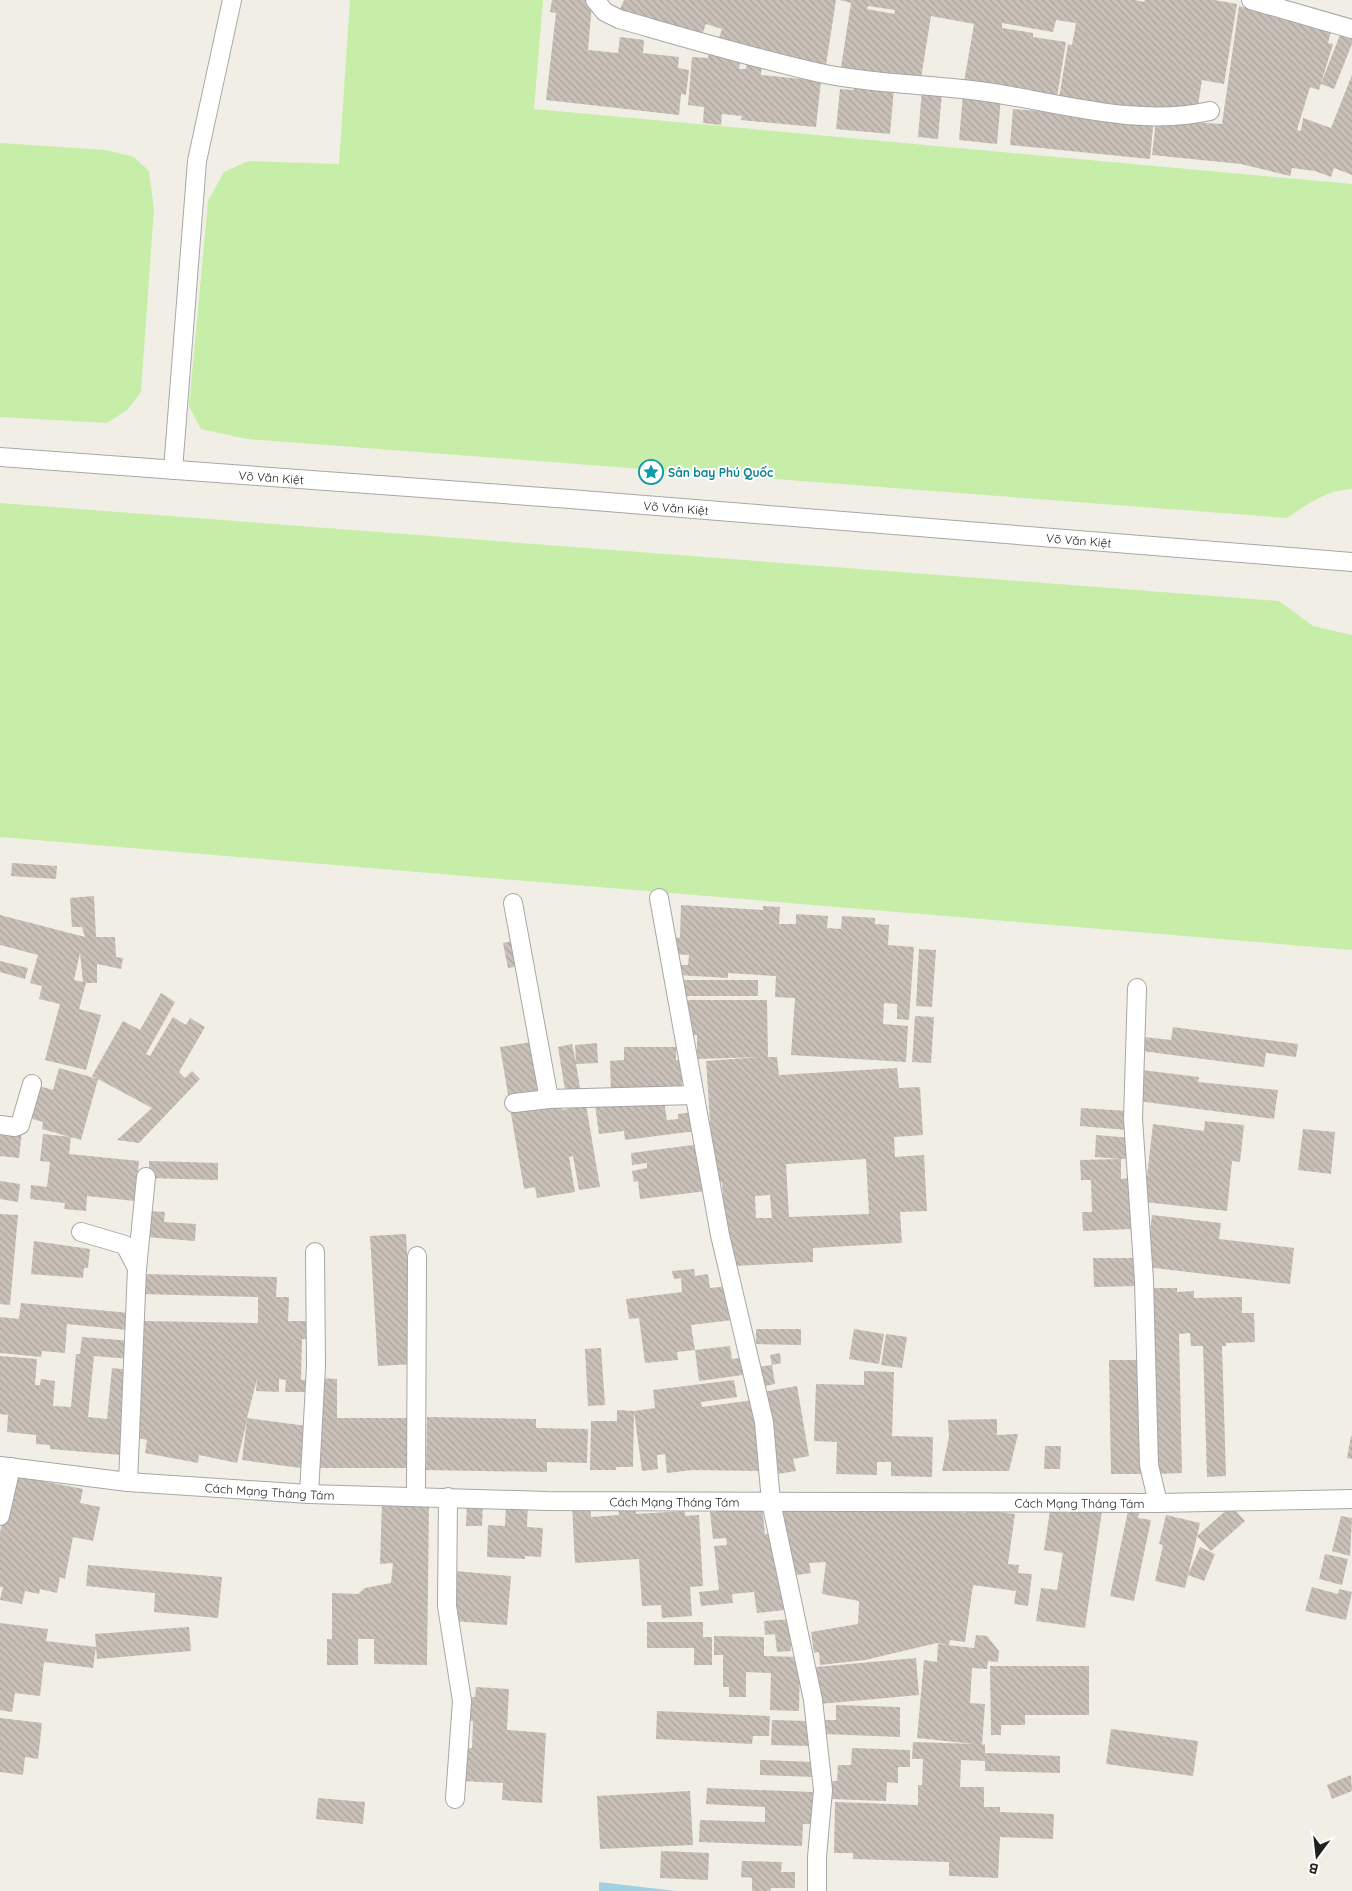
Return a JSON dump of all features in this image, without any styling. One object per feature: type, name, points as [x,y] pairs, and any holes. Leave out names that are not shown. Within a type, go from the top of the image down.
[{"type":"street","points":[[173,470],[197,161],[232,0]]},
{"type":"street","points":[[595,0],[604,12],[620,19],[821,73],[866,80],[987,92],[1122,114],[1173,116],[1210,111]]},
{"type":"street","points":[[1251,0],[1352,29]]},
{"type":"street","name":"Võ Văn Kiệt","points":[[0,457],[580,500],[1352,562]]},
{"type":"street","points":[[659,898],[720,1235],[764,1422],[772,1502],[813,1700],[823,1790],[817,1857],[817,1891]]},
{"type":"street","points":[[513,903],[549,1098]]},
{"type":"street","points":[[1137,988],[1133,1120],[1144,1280],[1149,1465],[1158,1503]]},
{"type":"street","points":[[0,1125],[15,1127],[20,1125],[32,1084]]},
{"type":"street","points":[[514,1103],[549,1098],[694,1095]]},
{"type":"street","points":[[128,1482],[138,1269],[146,1177]]},
{"type":"street","points":[[81,1232],[125,1244],[138,1269]]},
{"type":"street","points":[[309,1494],[316,1366],[315,1252]]},
{"type":"street","points":[[416,1496],[417,1256]]},
{"type":"street","points":[[0,1516],[6,1466]]},
{"type":"street","name":"Cách Mạng Tháng Tám","points":[[6,1466],[128,1482],[309,1494],[547,1501],[1158,1503],[1352,1499]]},
{"type":"street","points":[[448,1498],[447,1606],[462,1701],[455,1799]]},
{"type":"green space","points":[[350,0],[543,0],[534,109],[1352,184],[1352,489],[1326,495],[1287,518],[247,439],[201,429],[189,406],[208,201],[224,172],[248,161],[339,164]]},
{"type":"green space","points":[[0,143],[106,150],[134,157],[149,171],[154,209],[141,392],[127,410],[107,423],[0,417]]},
{"type":"green space","points":[[0,503],[1279,601],[1313,626],[1352,635],[1352,950],[0,837]]},
{"type":"water","points":[[599,1882],[676,1891],[599,1891]]},
{"type":"building","points":[[552,0],[586,0],[586,3],[592,3],[588,50],[618,53],[620,37],[644,40],[643,53],[679,57],[678,68],[689,70],[686,95],[681,94],[679,115],[546,100],[556,13],[550,12]]},
{"type":"building","points":[[624,0],[836,0],[826,65],[792,59],[718,41],[722,29],[706,24],[702,35],[649,22],[620,9]]},
{"type":"building","points":[[840,0],[1135,0],[1144,2],[1145,0],[1214,0],[1237,4],[1224,84],[1202,80],[1197,111],[1165,114],[1059,98],[1068,44],[1072,45],[1076,23],[1056,20],[1053,32],[1002,23],[1002,28],[1033,33],[1033,37],[1066,42],[1057,97],[964,82],[974,24],[931,16],[920,84],[901,77],[841,67],[851,3]],"holes":[[[868,6],[895,10],[894,14],[867,9]]]},
{"type":"building","points":[[1239,6],[1331,31],[1328,43],[1333,44],[1319,90],[1310,87],[1297,130],[1301,131],[1303,118],[1331,128],[1352,75],[1352,175],[1334,168],[1331,177],[1315,171],[1292,168],[1290,176],[1241,164],[1152,155],[1156,120],[1222,124]]},
{"type":"building","points":[[1341,32],[1352,36],[1352,44],[1334,89],[1321,84]]},
{"type":"building","points":[[709,51],[741,54],[739,69],[746,69],[747,61],[762,63],[761,75],[821,81],[816,127],[741,120],[742,116],[722,114],[721,125],[703,123],[704,107],[688,105],[692,57],[708,58]]},
{"type":"building","points":[[855,84],[894,88],[890,134],[836,129],[840,89],[854,90]]},
{"type":"building","points":[[922,90],[942,92],[938,139],[918,137]]},
{"type":"building","points":[[963,94],[1001,98],[997,144],[959,140]]},
{"type":"building","points":[[1039,106],[1154,117],[1150,159],[1010,145],[1013,109],[1039,111]]},
{"type":"building","points":[[12,863],[57,866],[56,879],[11,876]]},
{"type":"building","points":[[94,896],[96,937],[115,937],[116,957],[123,958],[121,969],[97,964],[97,983],[86,983],[79,1009],[101,1015],[86,1070],[45,1060],[60,1004],[39,999],[42,986],[30,983],[38,955],[0,945],[0,915],[85,937],[82,927],[72,927],[70,898]],"holes":[[[80,953],[83,982],[74,980]]]},
{"type":"building","points":[[681,905],[763,910],[763,906],[780,907],[779,924],[796,924],[796,914],[828,916],[827,928],[841,929],[842,916],[875,918],[875,924],[889,925],[888,945],[914,947],[909,1020],[897,1019],[897,1004],[884,1003],[883,1024],[908,1026],[906,1062],[791,1055],[795,998],[775,997],[776,976],[728,973],[728,978],[678,975],[679,965],[688,965],[689,955],[673,954],[674,937],[680,938]]},
{"type":"building","points":[[517,940],[521,966],[508,968],[503,943]]},
{"type":"building","points":[[919,949],[936,950],[932,1007],[916,1006]]},
{"type":"building","points":[[0,961],[28,968],[25,979],[0,972]]},
{"type":"building","points":[[680,980],[758,980],[758,996],[680,996]]},
{"type":"building","points":[[161,993],[175,1002],[146,1054],[150,1056],[173,1017],[186,1025],[190,1018],[205,1027],[179,1072],[185,1078],[192,1071],[200,1079],[139,1143],[117,1140],[152,1108],[92,1076],[123,1021],[140,1030]]},
{"type":"building","points":[[687,1000],[767,1000],[768,1057],[777,1057],[779,1075],[897,1068],[899,1088],[920,1087],[923,1135],[894,1137],[895,1157],[924,1155],[927,1211],[900,1212],[902,1243],[813,1248],[813,1262],[734,1266],[733,1247],[726,1247],[722,1182],[714,1182],[706,1061],[760,1057],[697,1059],[697,1035],[688,1035]],"holes":[[[866,1159],[869,1214],[789,1217],[786,1164]],[[770,1195],[772,1218],[756,1218],[755,1196]]]},
{"type":"building","points":[[915,1016],[934,1017],[931,1063],[912,1062]]},
{"type":"building","points":[[1173,1027],[1298,1044],[1296,1057],[1266,1053],[1264,1067],[1142,1051],[1144,1037],[1171,1040]]},
{"type":"building","points":[[531,1042],[541,1094],[509,1100],[500,1047]]},
{"type":"building","points":[[597,1043],[598,1063],[576,1064],[581,1093],[566,1096],[558,1047],[572,1044],[576,1062],[575,1045]]},
{"type":"building","points":[[624,1047],[676,1047],[676,1060],[682,1060],[682,1090],[611,1091],[610,1061],[624,1060]]},
{"type":"building","points":[[59,1068],[98,1079],[81,1140],[42,1129],[43,1122],[26,1117],[35,1085],[53,1090]]},
{"type":"building","points":[[1142,1070],[1199,1077],[1198,1082],[1278,1090],[1274,1119],[1138,1101]]},
{"type":"building","points":[[560,1100],[562,1110],[586,1105],[600,1187],[579,1190],[573,1156],[569,1157],[575,1192],[537,1198],[535,1187],[524,1189],[510,1108]]},
{"type":"building","points":[[664,1101],[667,1120],[678,1119],[678,1114],[693,1112],[696,1131],[625,1140],[624,1131],[599,1134],[595,1105],[620,1102],[621,1107]]},
{"type":"building","points":[[1081,1108],[1128,1111],[1127,1130],[1080,1126]]},
{"type":"building","points":[[1205,1121],[1244,1125],[1240,1162],[1232,1161],[1227,1211],[1144,1202],[1153,1124],[1204,1131]]},
{"type":"building","points":[[0,1129],[22,1131],[19,1158],[0,1156]]},
{"type":"building","points":[[1303,1129],[1335,1132],[1331,1174],[1298,1170]]},
{"type":"building","points":[[43,1134],[71,1137],[69,1154],[139,1161],[135,1201],[87,1196],[86,1211],[64,1209],[65,1203],[30,1199],[31,1185],[47,1187],[50,1162],[40,1161]]},
{"type":"building","points":[[1096,1135],[1131,1138],[1130,1159],[1095,1157]]},
{"type":"building","points":[[701,1144],[707,1191],[640,1199],[638,1181],[634,1182],[632,1171],[647,1168],[647,1163],[632,1165],[631,1153]]},
{"type":"building","points":[[1121,1159],[1121,1179],[1129,1178],[1131,1229],[1083,1231],[1082,1212],[1092,1212],[1091,1180],[1081,1180],[1080,1160]]},
{"type":"building","points":[[149,1161],[218,1163],[218,1180],[149,1178]]},
{"type":"building","points":[[0,1181],[20,1184],[18,1202],[0,1199]]},
{"type":"building","points":[[148,1211],[165,1212],[164,1222],[196,1224],[195,1241],[146,1237]]},
{"type":"building","points":[[0,1214],[18,1215],[10,1305],[0,1304]]},
{"type":"building","points":[[1152,1215],[1221,1223],[1219,1239],[1294,1248],[1290,1284],[1146,1267]]},
{"type":"building","points":[[406,1234],[413,1364],[378,1366],[370,1236]]},
{"type":"building","points":[[34,1241],[90,1249],[88,1268],[84,1268],[83,1278],[31,1274]]},
{"type":"building","points":[[1093,1258],[1138,1258],[1138,1286],[1094,1287]]},
{"type":"building","points":[[694,1269],[695,1276],[708,1274],[710,1288],[729,1286],[733,1320],[691,1325],[695,1350],[677,1352],[678,1360],[645,1363],[639,1318],[629,1319],[626,1299],[682,1292],[681,1278],[674,1279],[672,1271]]},
{"type":"building","points":[[142,1274],[277,1277],[276,1297],[289,1297],[288,1321],[312,1321],[312,1339],[302,1339],[301,1380],[309,1380],[308,1392],[285,1392],[286,1380],[279,1379],[279,1392],[256,1391],[257,1379],[247,1418],[307,1426],[301,1468],[242,1460],[247,1420],[237,1463],[199,1455],[198,1463],[145,1453],[147,1440],[134,1437],[143,1362],[144,1321],[258,1323],[258,1297],[141,1294]]},
{"type":"building","points":[[1151,1288],[1177,1288],[1177,1292],[1194,1291],[1194,1298],[1242,1297],[1242,1313],[1254,1313],[1255,1342],[1226,1343],[1226,1346],[1222,1346],[1226,1476],[1207,1477],[1203,1346],[1191,1346],[1190,1333],[1179,1334],[1182,1473],[1156,1474]]},
{"type":"building","points":[[21,1303],[130,1313],[128,1330],[67,1324],[65,1353],[42,1351],[41,1357],[0,1353],[0,1317],[19,1319]]},
{"type":"building","points":[[756,1329],[801,1329],[801,1345],[756,1344]]},
{"type":"building","points":[[854,1329],[884,1334],[879,1364],[849,1359]]},
{"type":"building","points":[[886,1334],[907,1337],[902,1368],[881,1365]]},
{"type":"building","points":[[82,1337],[132,1341],[131,1359],[94,1356],[88,1417],[107,1419],[112,1368],[130,1370],[122,1455],[50,1449],[50,1445],[36,1444],[36,1435],[7,1432],[8,1415],[0,1414],[0,1356],[37,1359],[35,1385],[40,1385],[41,1379],[55,1381],[53,1406],[71,1407],[76,1354],[80,1354]]},
{"type":"building","points":[[730,1346],[732,1359],[740,1358],[743,1375],[699,1381],[695,1350]]},
{"type":"building","points":[[601,1348],[605,1405],[588,1406],[585,1349]]},
{"type":"building","points":[[780,1353],[781,1363],[772,1365],[770,1355]]},
{"type":"building","points":[[1109,1360],[1142,1360],[1143,1474],[1111,1474]]},
{"type":"building","points":[[772,1365],[775,1384],[761,1387],[757,1367]]},
{"type":"building","points":[[864,1371],[894,1372],[892,1436],[933,1437],[932,1477],[891,1476],[891,1462],[877,1462],[877,1475],[836,1474],[837,1442],[814,1441],[816,1384],[864,1385]]},
{"type":"building","points":[[319,1378],[337,1379],[337,1418],[411,1418],[411,1468],[318,1468]]},
{"type":"building","points":[[734,1380],[737,1397],[701,1402],[702,1407],[753,1400],[763,1471],[692,1470],[667,1473],[665,1454],[657,1455],[658,1469],[642,1471],[634,1411],[655,1408],[653,1390]]},
{"type":"building","points":[[797,1386],[809,1456],[793,1459],[796,1471],[778,1474],[763,1392]]},
{"type":"building","points":[[617,1410],[634,1411],[633,1467],[616,1467],[616,1470],[590,1470],[591,1421],[617,1421]]},
{"type":"building","points":[[427,1417],[536,1419],[536,1428],[588,1429],[587,1463],[547,1462],[547,1472],[426,1470]]},
{"type":"building","points":[[997,1419],[997,1435],[1018,1434],[1009,1471],[942,1471],[949,1437],[948,1420]]},
{"type":"building","points":[[1352,1436],[1352,1459],[1347,1458]]},
{"type":"building","points":[[1045,1446],[1061,1446],[1060,1469],[1044,1469]]},
{"type":"building","points":[[11,1475],[83,1489],[80,1503],[100,1507],[93,1541],[73,1537],[65,1579],[60,1577],[57,1593],[40,1589],[39,1594],[25,1591],[22,1604],[0,1600],[3,1587],[0,1587],[0,1533]]},
{"type":"building","points":[[382,1501],[429,1503],[427,1665],[374,1664],[374,1639],[358,1639],[358,1665],[327,1665],[327,1639],[332,1639],[332,1593],[358,1594],[365,1588],[391,1583],[393,1563],[380,1564]]},
{"type":"building","points":[[467,1502],[483,1503],[482,1526],[466,1526]]},
{"type":"building","points":[[635,1503],[636,1514],[685,1511],[685,1516],[699,1515],[703,1586],[690,1587],[692,1616],[662,1618],[661,1605],[642,1606],[639,1559],[575,1563],[572,1506],[590,1505],[591,1517],[619,1515],[618,1504]]},
{"type":"building","points":[[506,1504],[528,1505],[527,1527],[543,1528],[541,1557],[525,1556],[525,1559],[487,1557],[488,1525],[505,1526]]},
{"type":"building","points":[[831,1506],[931,1508],[966,1513],[967,1508],[1015,1514],[1008,1564],[1019,1565],[1018,1573],[1032,1574],[1028,1606],[1014,1604],[1016,1591],[973,1585],[965,1642],[950,1640],[949,1645],[937,1643],[865,1660],[820,1665],[819,1652],[814,1653],[811,1632],[858,1624],[859,1601],[822,1594],[826,1562],[809,1563],[811,1573],[791,1576],[780,1511],[815,1507],[815,1512],[831,1511]]},
{"type":"building","points":[[1070,1506],[1102,1511],[1085,1628],[1036,1621],[1041,1588],[1057,1590],[1063,1553],[1044,1550],[1050,1511],[1069,1513]]},
{"type":"building","points":[[1231,1506],[1245,1521],[1211,1551],[1197,1536]]},
{"type":"building","points":[[762,1507],[765,1534],[776,1533],[785,1610],[757,1613],[754,1592],[732,1594],[733,1603],[701,1606],[699,1592],[719,1590],[714,1546],[727,1545],[726,1538],[713,1539],[710,1512]]},
{"type":"building","points":[[1128,1511],[1139,1513],[1138,1518],[1151,1520],[1134,1601],[1110,1596]]},
{"type":"building","points":[[1166,1515],[1200,1523],[1185,1588],[1155,1581],[1163,1545],[1159,1544]]},
{"type":"building","points":[[1341,1516],[1352,1518],[1350,1556],[1332,1551]]},
{"type":"building","points":[[1200,1547],[1215,1554],[1204,1581],[1188,1575]]},
{"type":"building","points":[[1325,1554],[1348,1559],[1342,1585],[1319,1579]]},
{"type":"building","points":[[88,1565],[222,1577],[218,1618],[154,1612],[155,1593],[86,1586]]},
{"type":"building","points":[[456,1571],[511,1576],[507,1625],[452,1621]]},
{"type":"building","points":[[1312,1587],[1338,1594],[1339,1589],[1352,1592],[1346,1620],[1305,1611]]},
{"type":"building","points":[[791,1619],[791,1651],[777,1652],[775,1634],[765,1635],[764,1621]]},
{"type":"building","points":[[647,1622],[703,1622],[703,1637],[712,1637],[712,1665],[694,1665],[694,1648],[647,1648]]},
{"type":"building","points":[[0,1623],[48,1629],[46,1641],[96,1647],[93,1668],[44,1662],[40,1696],[15,1693],[12,1712],[0,1710]]},
{"type":"building","points":[[189,1627],[191,1651],[97,1659],[95,1634]]},
{"type":"building","points":[[976,1635],[987,1636],[999,1651],[998,1662],[988,1661],[987,1669],[972,1668],[970,1703],[985,1704],[982,1745],[985,1744],[985,1753],[1060,1756],[1060,1773],[985,1771],[985,1761],[961,1760],[960,1787],[984,1787],[984,1807],[1000,1807],[1000,1812],[1054,1814],[1053,1839],[1000,1837],[998,1878],[949,1876],[949,1862],[853,1859],[853,1853],[834,1853],[835,1802],[918,1805],[918,1785],[922,1785],[923,1759],[912,1759],[913,1742],[975,1744],[917,1738],[924,1660],[937,1662],[938,1644],[974,1648]]},
{"type":"building","points":[[714,1636],[764,1637],[764,1656],[800,1657],[799,1711],[770,1710],[771,1673],[746,1672],[746,1697],[729,1697],[729,1687],[723,1687],[723,1655],[714,1655]]},
{"type":"building","points":[[916,1658],[919,1695],[819,1704],[816,1667]]},
{"type":"building","points":[[990,1666],[1089,1666],[1089,1715],[1025,1715],[1025,1725],[1001,1725],[1001,1735],[991,1735]]},
{"type":"building","points":[[476,1687],[509,1689],[507,1730],[546,1733],[542,1803],[502,1800],[503,1783],[461,1781],[463,1748],[472,1748],[473,1721],[462,1720],[464,1697],[475,1697]]},
{"type":"building","points":[[836,1705],[900,1707],[900,1737],[824,1734],[825,1720],[836,1720]]},
{"type":"building","points":[[657,1711],[770,1716],[769,1736],[753,1736],[752,1744],[656,1739]]},
{"type":"building","points":[[0,1718],[42,1723],[38,1759],[25,1757],[23,1775],[0,1772]]},
{"type":"building","points":[[772,1720],[809,1721],[809,1746],[771,1745]]},
{"type":"building","points":[[1111,1729],[1198,1741],[1193,1776],[1106,1764]]},
{"type":"building","points":[[852,1748],[910,1750],[910,1767],[898,1767],[898,1783],[887,1782],[886,1801],[831,1799],[831,1781],[837,1781],[838,1765],[851,1765]]},
{"type":"building","points":[[760,1760],[814,1762],[814,1777],[760,1775]]},
{"type":"building","points":[[1351,1775],[1352,1791],[1332,1799],[1327,1785]]},
{"type":"building","points":[[707,1788],[813,1792],[812,1824],[803,1824],[802,1846],[699,1842],[700,1820],[765,1822],[765,1807],[706,1804]]},
{"type":"building","points":[[690,1791],[693,1845],[600,1849],[597,1796]]},
{"type":"building","points":[[318,1798],[365,1802],[363,1824],[316,1819]]},
{"type":"building","points":[[661,1851],[709,1853],[708,1880],[660,1878]]},
{"type":"building","points":[[742,1861],[782,1862],[781,1872],[795,1872],[795,1888],[771,1888],[770,1891],[752,1891],[752,1878],[741,1877]]},
{"type":"place","name":"Sân bay Phú Quốc","points":[[651,472]]}]
